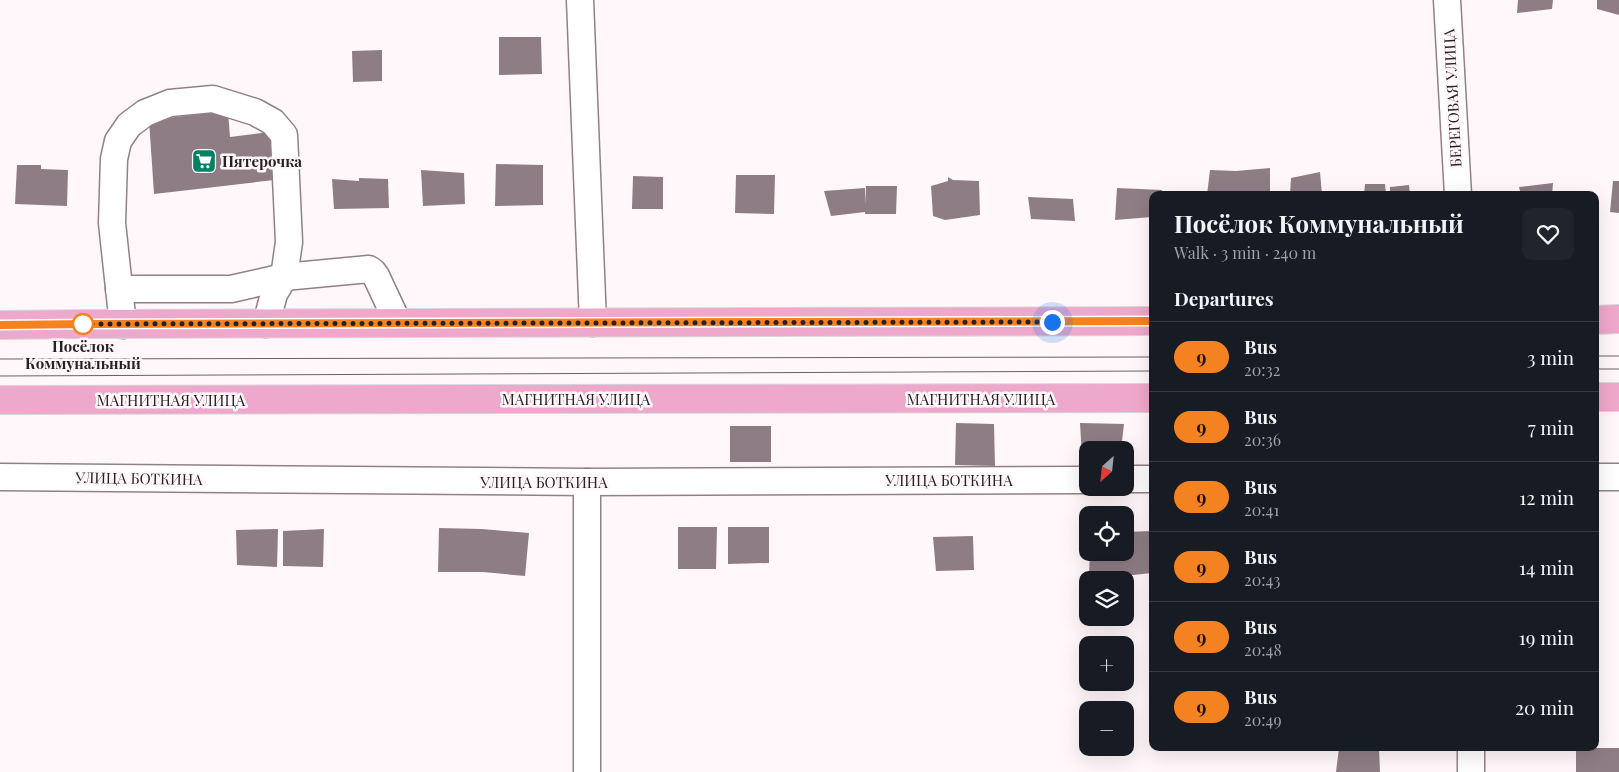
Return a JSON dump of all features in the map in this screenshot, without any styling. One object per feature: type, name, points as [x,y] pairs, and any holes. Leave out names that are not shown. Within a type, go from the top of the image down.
[{"type":"main road","points":[[1599,320],[1619,320]]},
{"type":"main road","points":[[0,325],[1149,321]]},
{"type":"main road","points":[[1599,398],[1619,397]]},
{"type":"main road","name":"МАГНИТНАЯ УЛИЦА","points":[[0,400],[1149,398]]},
{"type":"street","points":[[580,0],[593,323]]},
{"type":"street","name":"БЕРЕГОВАЯ УЛИЦА","points":[[1447,0],[1458,191]]},
{"type":"street","points":[[123,324],[112,223],[114,159],[118,141],[128,125],[145,113],[170,103],[213,99],[255,112],[273,122],[284,135],[289,242],[284,277],[274,294],[266,324]]},
{"type":"street","points":[[119,289],[231,289],[284,277],[369,269],[374,272],[398,323]]},
{"type":"street","name":"УЛИЦА БОТКИНА","points":[[0,476],[587,482],[1079,480]]},
{"type":"street","points":[[1599,477],[1619,477]]},
{"type":"street","points":[[1134,479],[1149,479]]},
{"type":"street","points":[[587,482],[587,772]]},
{"type":"street","points":[[1471,751],[1471,772]]},
{"type":"building","points":[[1518,0],[1553,0],[1552,9],[1517,13]]},
{"type":"building","points":[[1597,0],[1619,0],[1619,15],[1597,9]]},
{"type":"building","points":[[499,37],[541,37],[542,74],[499,75]]},
{"type":"building","points":[[382,50],[382,81],[353,82],[352,51]]},
{"type":"building","points":[[228,111],[230,137],[277,131],[283,179],[154,194],[149,120]]},
{"type":"building","points":[[496,164],[543,165],[543,205],[495,206]]},
{"type":"building","points":[[17,165],[41,165],[41,169],[68,170],[67,206],[15,204]]},
{"type":"building","points":[[1270,168],[1270,191],[1207,191],[1210,170],[1236,171]]},
{"type":"building","points":[[421,170],[464,173],[465,204],[423,206]]},
{"type":"building","points":[[1320,172],[1322,191],[1290,191],[1291,178]]},
{"type":"building","points":[[736,175],[775,175],[774,214],[735,213]]},
{"type":"building","points":[[633,176],[663,177],[663,209],[632,209]]},
{"type":"building","points":[[948,177],[953,180],[979,181],[980,215],[945,220],[933,216],[931,186],[948,181]]},
{"type":"building","points":[[359,178],[388,179],[389,208],[334,209],[332,179],[359,181]]},
{"type":"building","points":[[1613,181],[1619,181],[1619,213],[1610,212]]},
{"type":"building","points":[[1553,183],[1552,191],[1520,191],[1519,187]]},
{"type":"building","points":[[1365,184],[1385,184],[1386,191],[1364,191]]},
{"type":"building","points":[[1409,185],[1410,191],[1390,191],[1390,187]]},
{"type":"building","points":[[866,186],[897,186],[896,214],[865,214],[865,212],[831,216],[824,191],[865,188],[866,204]]},
{"type":"building","points":[[1117,188],[1162,190],[1149,191],[1149,217],[1115,220]]},
{"type":"building","points":[[1028,197],[1073,199],[1075,221],[1031,219]]},
{"type":"building","points":[[956,423],[994,424],[995,466],[955,465]]},
{"type":"building","points":[[1080,423],[1124,424],[1122,441],[1081,441]]},
{"type":"building","points":[[730,426],[771,426],[771,462],[730,462]]},
{"type":"building","points":[[678,527],[717,527],[716,569],[678,569]]},
{"type":"building","points":[[728,527],[769,527],[769,563],[728,564]]},
{"type":"building","points":[[439,528],[529,533],[525,576],[483,572],[438,572]]},
{"type":"building","points":[[278,529],[277,567],[237,565],[236,530]]},
{"type":"building","points":[[324,529],[323,567],[283,566],[283,531]]},
{"type":"building","points":[[1149,531],[1149,573],[1134,575],[1134,571],[1089,571],[1090,561],[1134,561],[1134,532]]},
{"type":"building","points":[[973,536],[974,570],[936,571],[933,537]]},
{"type":"building","points":[[1599,748],[1619,748],[1619,772],[1576,772],[1576,751],[1599,751]]},
{"type":"building","points":[[1339,751],[1379,751],[1380,772],[1336,772]]},
{"type":"tram line","points":[[1599,356],[1619,356]]},
{"type":"tram line","points":[[0,359],[1149,357]]},
{"type":"tram line","points":[[1599,369],[1619,369]]},
{"type":"tram line","points":[[0,376],[1149,371]]},
{"type":"bus line","name":"9","points":[[0,325],[1149,321]]},
{"type":"place","name":"Пятерочка","points":[[204,161]]},
{"type":"place","name":"Посёлок Коммунальный","points":[[83,324]]},
{"type":"route","points":[[83,324],[1052,322]]}]
